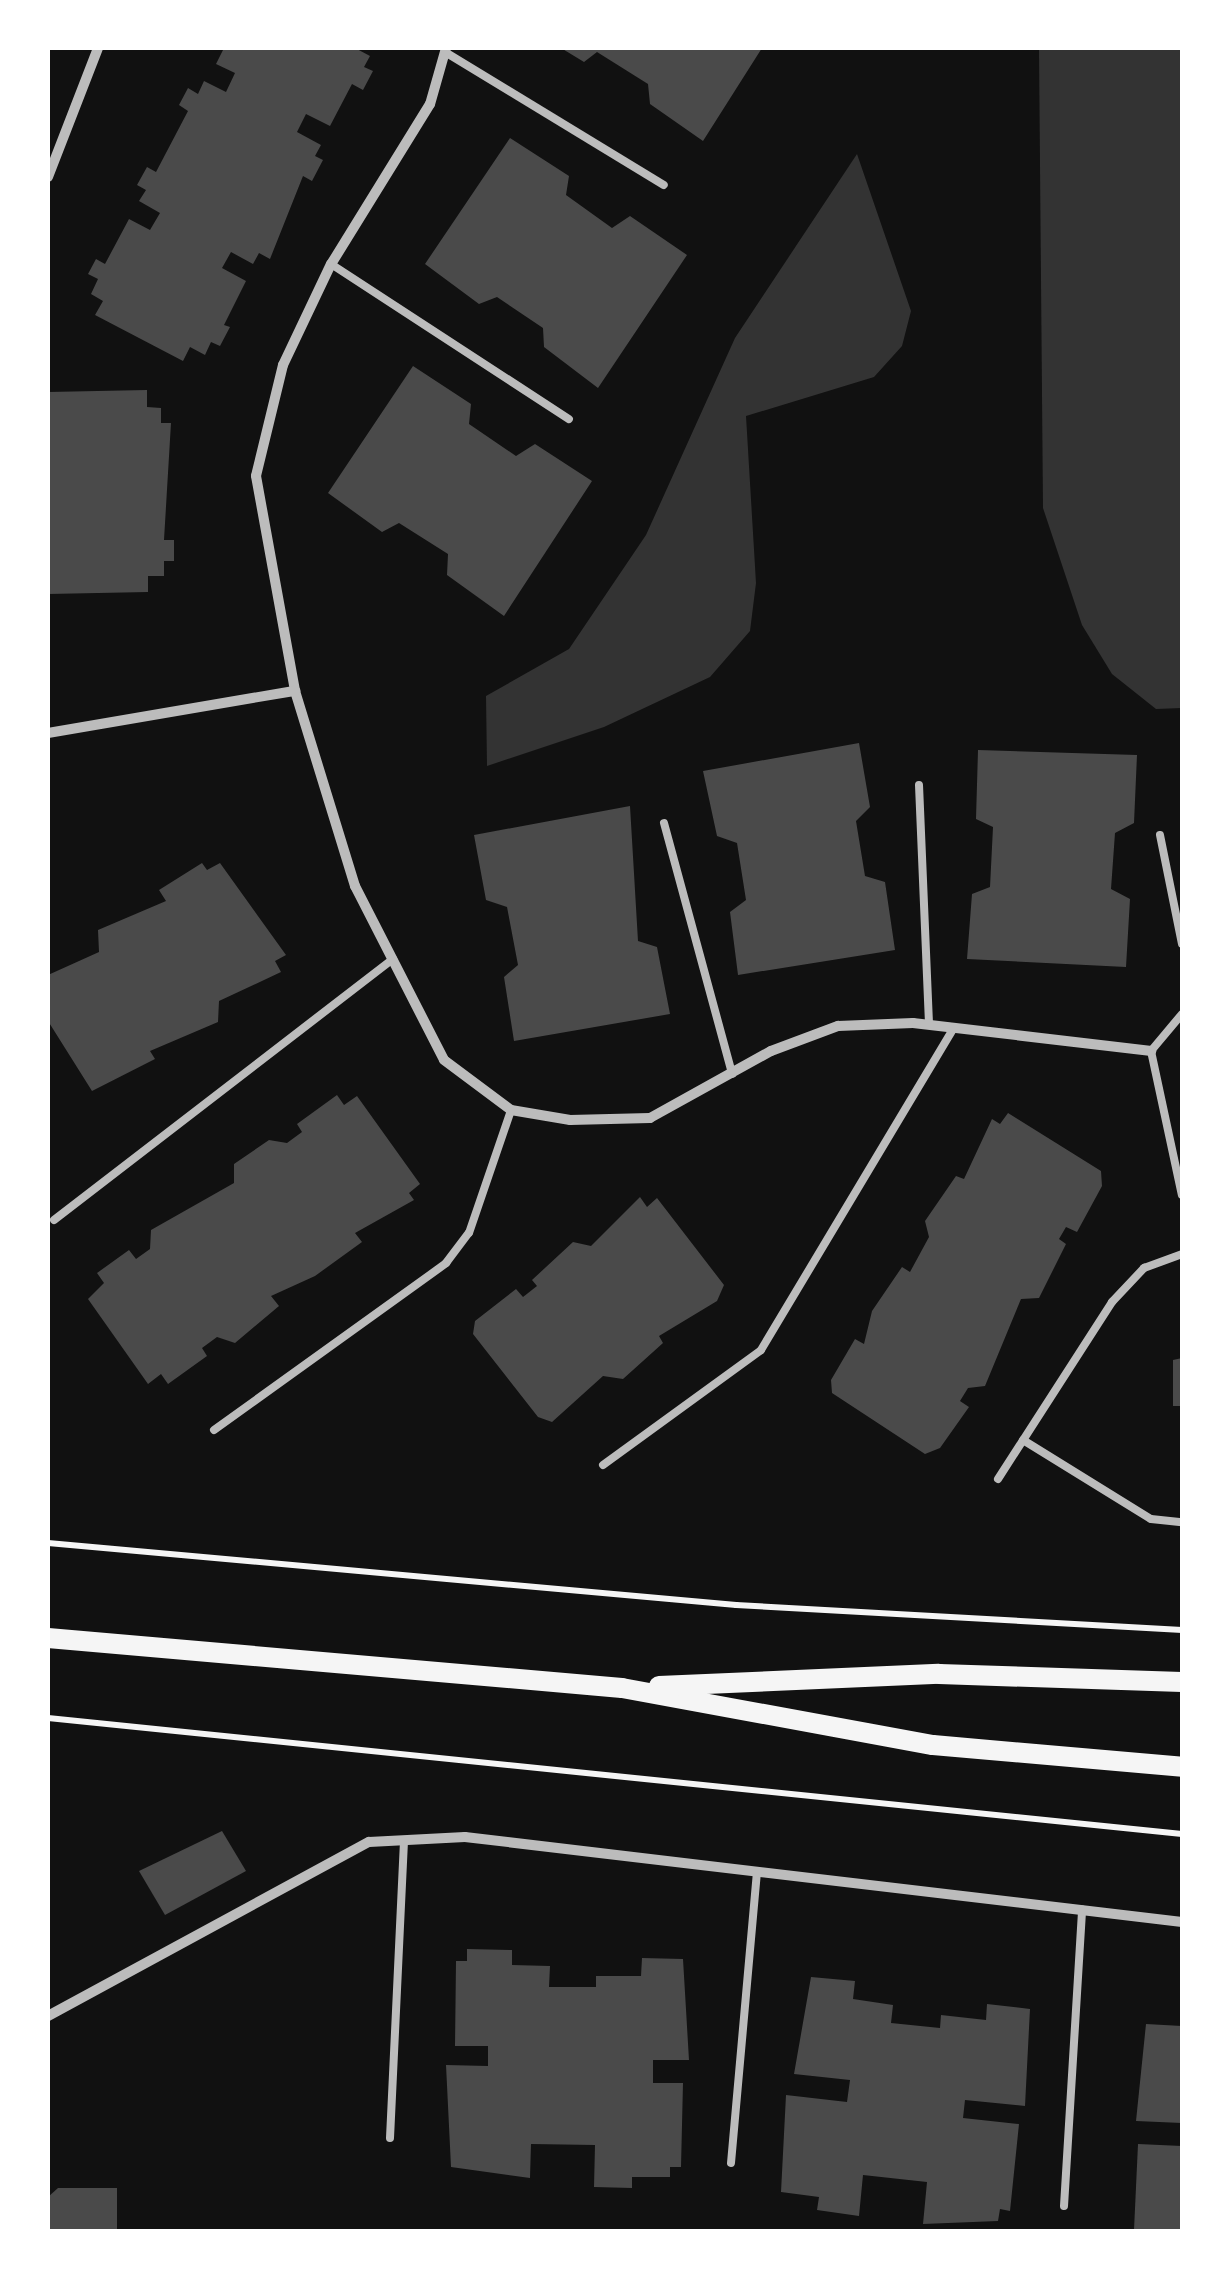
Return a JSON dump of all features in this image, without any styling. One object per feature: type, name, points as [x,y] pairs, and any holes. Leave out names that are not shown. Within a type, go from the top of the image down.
[{"type":"main road","points":[[48,1638],[622,1688],[933,1745],[1182,1767]]},
{"type":"main road","points":[[622,1688],[939,1674],[1182,1682]]},
{"type":"street","points":[[48,177],[98,48]]},
{"type":"street","points":[[445,50],[430,104],[331,264],[283,365],[256,476],[295,691],[355,886],[444,1060],[510,1110],[570,1120],[650,1118],[732,1074],[838,1026],[930,1025],[1152,1050]]},
{"type":"street","points":[[48,733],[295,691]]},
{"type":"street","points":[[48,2016],[370,1842],[465,1837],[1182,1922]]},
{"type":"lane","points":[[445,50],[664,185]]},
{"type":"lane","points":[[331,264],[569,419]]},
{"type":"lane","points":[[918,786],[930,1025]]},
{"type":"lane","points":[[664,822],[732,1074]]},
{"type":"lane","points":[[1160,835],[1182,944]]},
{"type":"lane","points":[[54,1220],[393,959]]},
{"type":"lane","points":[[1182,1014],[1152,1050],[1182,1195]]},
{"type":"lane","points":[[602,1465],[761,1350],[954,1027]]},
{"type":"lane","points":[[214,1430],[446,1263],[469,1233],[510,1110]]},
{"type":"lane","points":[[998,1479],[1112,1302],[1144,1268],[1182,1254]]},
{"type":"lane","points":[[1023,1440],[1151,1519],[1182,1522]]},
{"type":"lane","points":[[390,2138],[404,1840]]},
{"type":"lane","points":[[732,2163],[757,1872]]},
{"type":"lane","points":[[1064,2206],[1082,1910]]},
{"type":"path","points":[[48,1543],[736,1605],[1182,1630]]},
{"type":"path","points":[[48,1718],[1182,1834]]},
{"type":"shaded area","points":[[1039,48],[1182,48],[1182,708],[1156,709],[1112,674],[1082,625],[1043,508]]},
{"type":"shaded area","points":[[857,154],[911,311],[902,346],[874,377],[746,416],[756,583],[750,631],[710,677],[604,727],[487,766],[486,696],[569,649],[646,535],[735,338]]},
{"type":"building","points":[[224,48],[355,48],[370,56],[364,67],[373,71],[363,90],[352,84],[330,126],[306,114],[297,132],[321,145],[315,156],[323,160],[312,181],[303,176],[270,259],[259,253],[253,264],[231,252],[222,268],[246,281],[224,325],[230,327],[220,346],[211,342],[205,355],[190,347],[183,361],[95,315],[103,301],[91,294],[98,279],[88,274],[96,259],[105,264],[129,219],[150,230],[160,213],[139,201],[146,190],[137,185],[147,167],[156,172],[188,111],[179,105],[188,88],[198,94],[204,81],[226,92],[235,73],[216,64]]},
{"type":"building","points":[[561,48],[762,48],[703,141],[650,104],[648,84],[597,52],[584,62]]},
{"type":"building","points":[[510,138],[569,176],[566,195],[612,228],[630,216],[687,255],[598,388],[544,347],[543,328],[497,297],[479,304],[425,264]]},
{"type":"building","points":[[413,366],[471,404],[469,424],[516,456],[535,444],[592,481],[504,616],[447,575],[448,554],[399,523],[382,532],[328,493]]},
{"type":"building","points":[[147,390],[147,407],[161,408],[161,423],[171,423],[164,540],[174,540],[174,561],[164,561],[164,576],[148,576],[148,592],[48,594],[48,392]]},
{"type":"building","points":[[859,743],[870,807],[856,821],[865,876],[885,882],[895,950],[738,975],[730,912],[746,900],[737,843],[717,836],[703,771]]},
{"type":"building","points":[[978,750],[1137,755],[1134,823],[1115,833],[1111,889],[1130,899],[1126,967],[967,959],[972,894],[990,887],[993,827],[976,819]]},
{"type":"building","points":[[630,806],[638,941],[657,947],[670,1014],[514,1041],[504,977],[518,965],[507,907],[486,900],[474,835]]},
{"type":"building","points":[[202,863],[207,870],[220,863],[286,955],[275,961],[281,972],[219,1001],[218,1022],[150,1051],[155,1059],[92,1091],[48,1021],[48,975],[99,952],[98,930],[166,901],[159,890]]},
{"type":"building","points":[[337,1095],[344,1105],[357,1096],[420,1184],[409,1193],[414,1200],[355,1233],[362,1242],[315,1276],[271,1296],[279,1306],[235,1343],[217,1337],[202,1348],[207,1356],[168,1384],[161,1374],[148,1384],[88,1299],[104,1283],[97,1273],[129,1250],[136,1259],[150,1249],[151,1230],[234,1183],[234,1164],[269,1140],[287,1143],[302,1132],[297,1124]]},
{"type":"building","points":[[1008,1113],[1101,1171],[1102,1186],[1077,1232],[1066,1227],[1059,1239],[1066,1244],[1039,1298],[1021,1299],[985,1386],[968,1388],[960,1401],[969,1407],[940,1448],[925,1454],[832,1393],[831,1380],[855,1339],[864,1344],[872,1311],[902,1267],[910,1272],[929,1237],[925,1221],[956,1176],[964,1179],[992,1119],[1000,1124]]},
{"type":"building","points":[[640,1197],[647,1207],[657,1198],[724,1285],[717,1301],[659,1336],[663,1343],[623,1379],[603,1376],[552,1422],[538,1417],[473,1334],[475,1321],[516,1289],[523,1297],[537,1286],[532,1280],[573,1242],[591,1246]]},
{"type":"building","points":[[1182,1358],[1182,1406],[1173,1406],[1173,1360]]},
{"type":"building","points":[[222,1831],[246,1871],[165,1915],[139,1871]]},
{"type":"building","points":[[467,1949],[512,1950],[512,1965],[550,1966],[549,1987],[596,1987],[596,1976],[641,1976],[642,1958],[683,1959],[689,2060],[653,2060],[653,2083],[683,2083],[681,2167],[670,2167],[670,2177],[632,2177],[632,2188],[594,2187],[595,2145],[531,2144],[530,2178],[451,2167],[446,2065],[488,2066],[488,2046],[455,2046],[456,1961],[467,1961]]},
{"type":"building","points":[[811,1977],[855,1981],[853,1999],[893,2005],[891,2023],[940,2028],[941,2015],[986,2020],[987,2004],[1030,2009],[1025,2106],[965,2100],[963,2118],[1019,2124],[1010,2211],[1000,2209],[998,2221],[923,2224],[927,2182],[863,2175],[859,2216],[817,2210],[819,2197],[781,2192],[786,2095],[847,2102],[850,2080],[794,2074]]},
{"type":"building","points":[[1146,2024],[1182,2026],[1182,2123],[1136,2121]]},
{"type":"building","points":[[1138,2144],[1182,2146],[1182,2232],[1134,2230]]},
{"type":"building","points":[[58,2188],[117,2188],[117,2232],[48,2232],[48,2197]]}]
